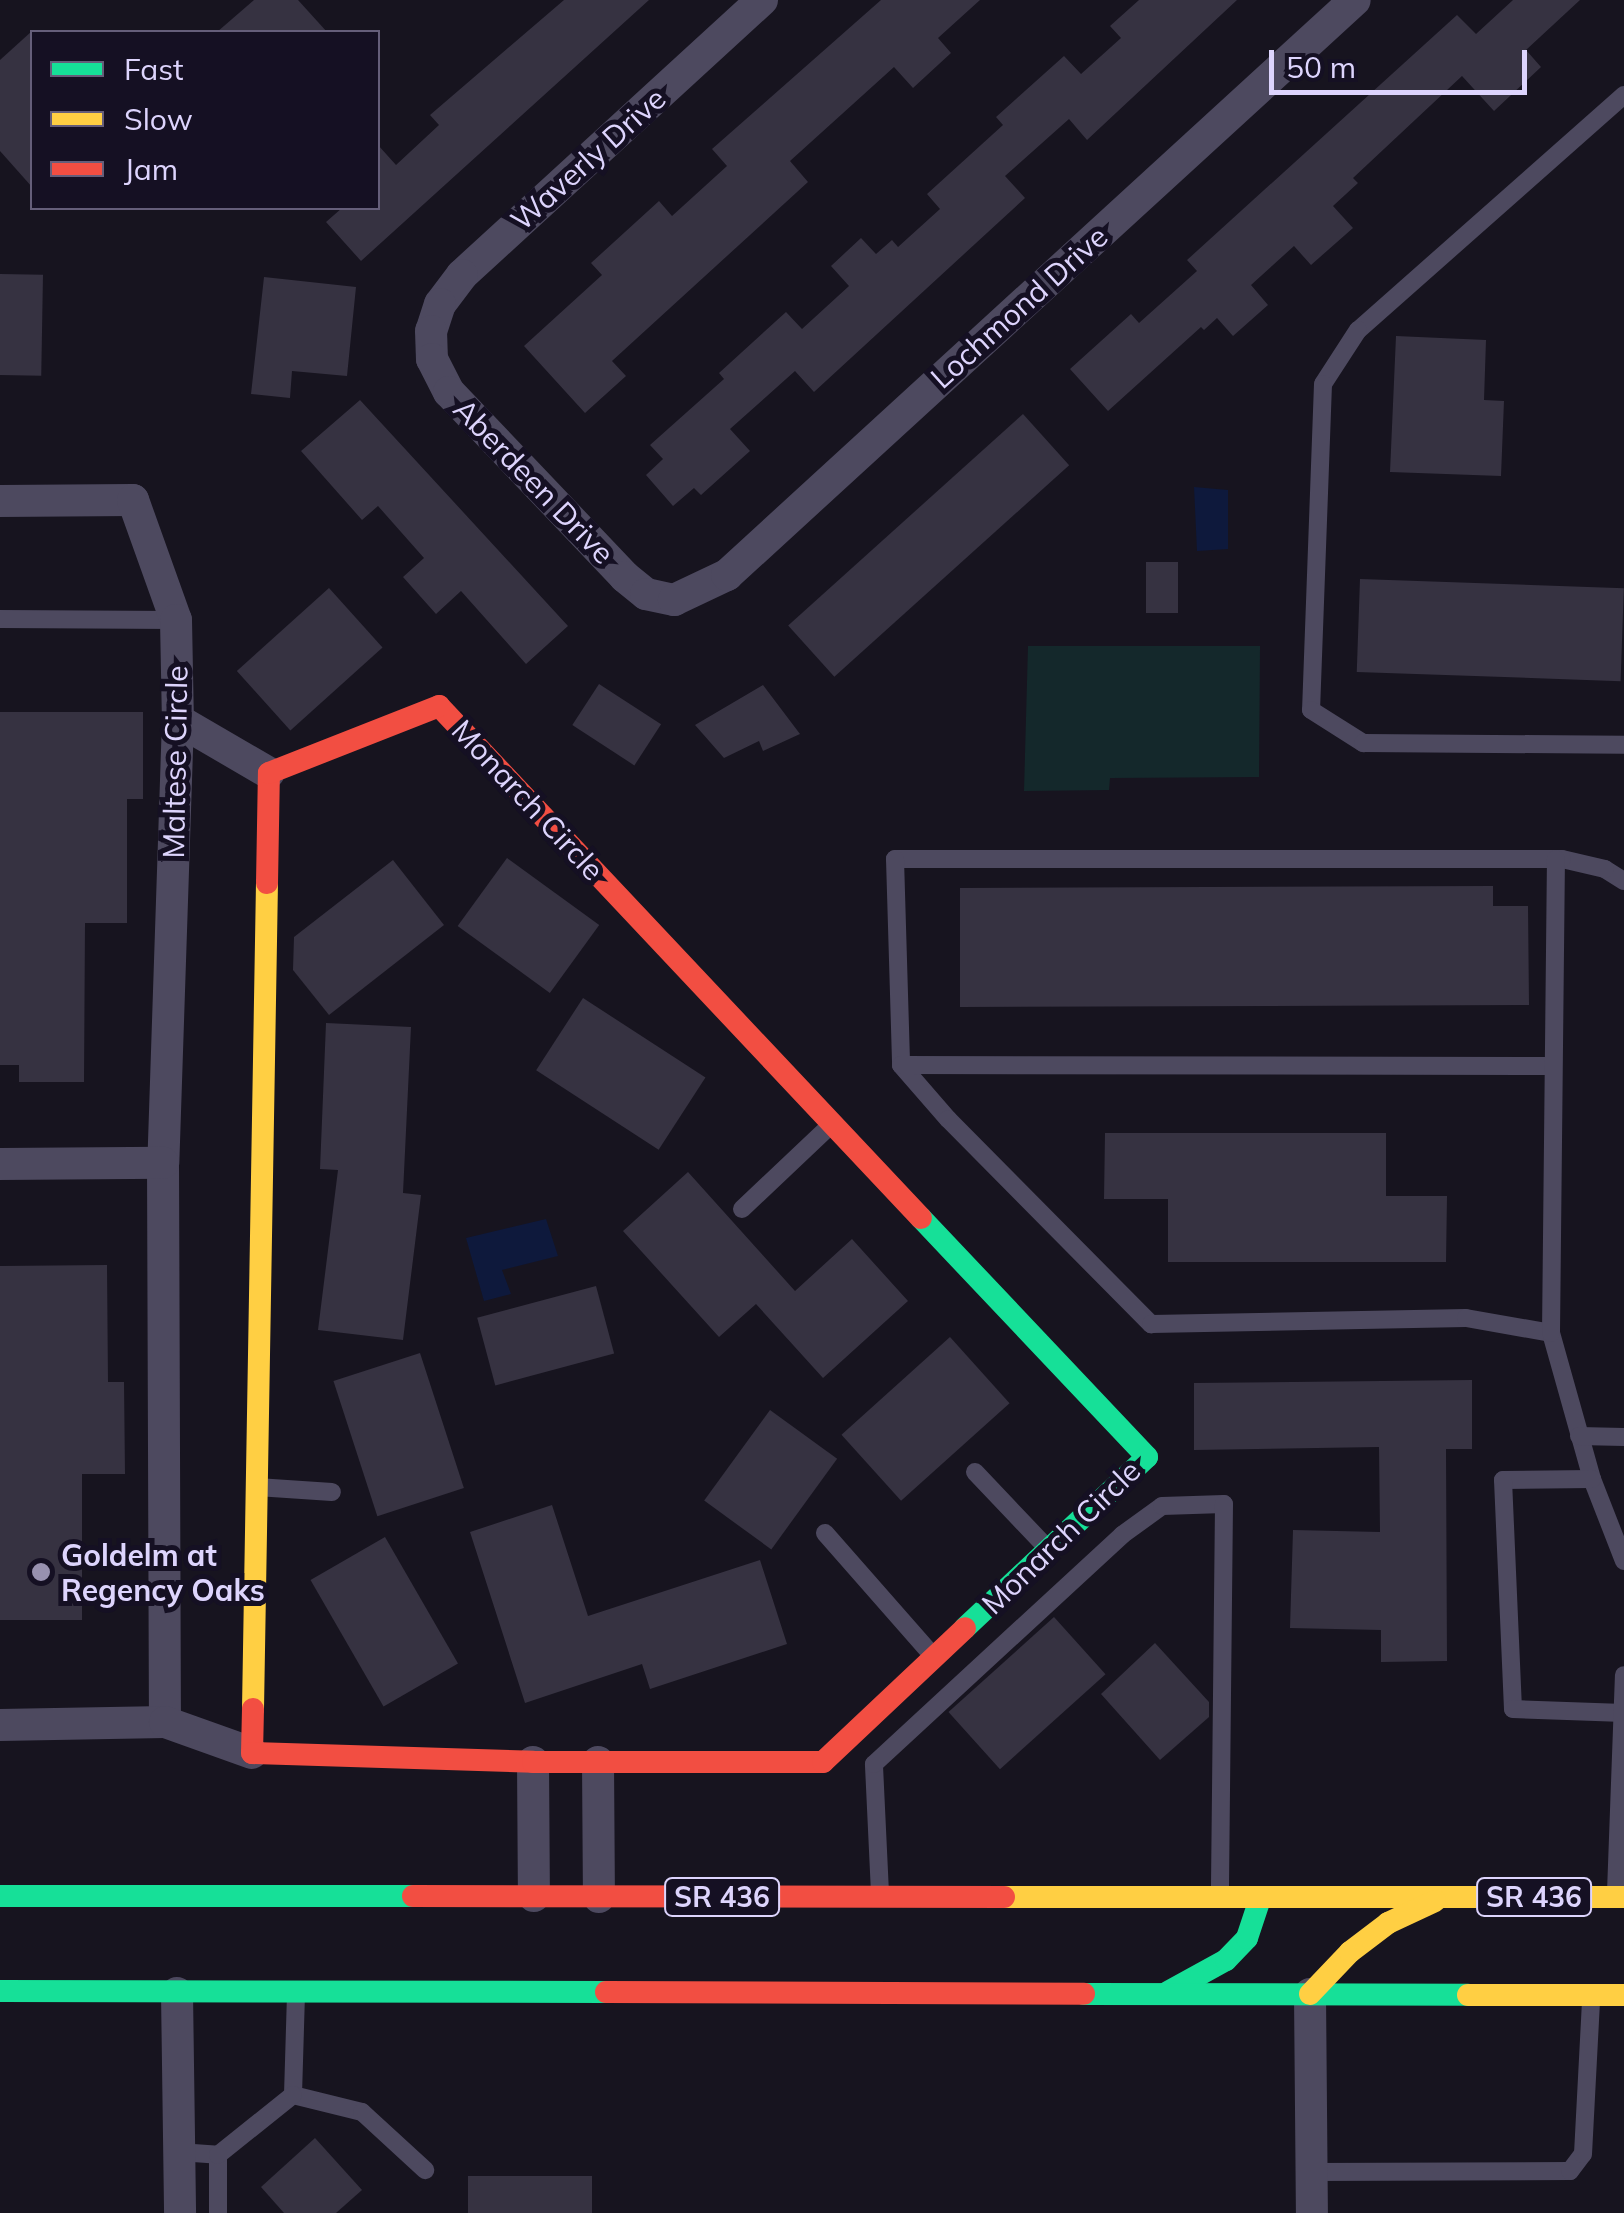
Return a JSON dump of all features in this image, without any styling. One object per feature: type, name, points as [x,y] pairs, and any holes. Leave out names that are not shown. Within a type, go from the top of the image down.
[{"type":"main road","name":"Monarch Circle","points":[[252,1753],[533,1762],[823,1762],[1147,1457],[439,706],[268,773]]},
{"type":"main road","points":[[252,1753],[268,773]]},
{"type":"main road","name":"SR 436","points":[[0,1896],[1620,1898]]},
{"type":"main road","points":[[1310,1994],[1350,1952],[1388,1924],[1445,1896]]},
{"type":"main road","points":[[1162,1995],[1226,1960],[1247,1938],[1260,1899]]},
{"type":"main road","points":[[0,1991],[1624,1995]]},
{"type":"street","name":"Waverly Drive","points":[[431,331],[440,304],[462,275],[762,0]]},
{"type":"street","name":"Lochmond Drive","points":[[674,600],[728,575],[1355,0]]},
{"type":"street","name":"Aberdeen Drive","points":[[431,331],[432,359],[449,392],[625,577],[646,594],[674,600]]},
{"type":"street","name":"Maltese Circle","points":[[0,502],[133,500],[176,620],[178,720],[164,1163],[165,1722]]},
{"type":"street","points":[[178,720],[268,773]]},
{"type":"street","points":[[0,1164],[164,1163]]},
{"type":"street","points":[[0,1724],[165,1722],[252,1753]]},
{"type":"street","points":[[533,1762],[534,1896]]},
{"type":"street","points":[[598,1762],[599,1896]]},
{"type":"street","points":[[177,1993],[180,2213]]},
{"type":"street","points":[[1310,1994],[1312,2213]]},
{"type":"lane","points":[[1624,95],[1358,330],[1323,384],[1311,710],[1363,742],[1624,744]]},
{"type":"lane","points":[[0,619],[176,620]]},
{"type":"lane","points":[[1550,1333],[1466,1318],[1151,1324],[948,1119],[901,1065],[894,859],[1556,859],[1606,869],[1624,881]]},
{"type":"lane","points":[[1556,859],[1550,1333],[1592,1479],[1624,1560]]},
{"type":"lane","points":[[901,1065],[1554,1066]]},
{"type":"lane","points":[[742,1209],[833,1123]]},
{"type":"lane","points":[[1579,1436],[1624,1437]]},
{"type":"lane","points":[[975,1472],[1048,1550]]},
{"type":"lane","points":[[1592,1479],[1503,1480],[1513,1709],[1623,1713]]},
{"type":"lane","points":[[257,1488],[332,1492]]},
{"type":"lane","points":[[880,1898],[874,1764],[1122,1535],[1162,1506],[1224,1504],[1220,1899]]},
{"type":"lane","points":[[825,1533],[934,1658]]},
{"type":"lane","points":[[1620,1898],[1624,1675]]},
{"type":"lane","points":[[179,2152],[218,2155],[293,2095],[296,1993]]},
{"type":"lane","points":[[1312,2172],[1570,2171],[1584,2154],[1591,1995]]},
{"type":"lane","points":[[293,2095],[362,2112],[426,2170]]},
{"type":"lane","points":[[218,2155],[218,2213]]},
{"type":"green space","points":[[1028,646],[1260,646],[1259,777],[1110,778],[1109,790],[1024,791]]},
{"type":"water","points":[[1194,487],[1228,490],[1228,549],[1197,551]]},
{"type":"water","points":[[546,1219],[558,1256],[502,1270],[511,1294],[484,1301],[466,1238]]},
{"type":"building","points":[[254,0],[298,0],[325,30],[219,30]]},
{"type":"building","points":[[564,0],[649,0],[361,261],[326,222],[340,210],[380,210],[380,147],[396,165],[439,125],[430,115]]},
{"type":"building","points":[[881,0],[980,0],[938,38],[951,53],[913,88],[894,67],[790,161],[808,182],[612,361],[626,376],[585,413],[524,346],[602,275],[591,263],[659,201],[672,216],[727,166],[712,149]]},
{"type":"building","points":[[1139,0],[1237,0],[1087,140],[1069,119],[1005,176],[1025,198],[814,392],[795,371],[730,429],[750,451],[701,495],[694,488],[673,506],[646,475],[663,459],[650,445],[724,379],[719,373],[786,312],[802,329],[849,286],[831,266],[861,238],[876,254],[892,240],[898,247],[940,209],[927,194],[1003,125],[996,117],[1064,56],[1081,74],[1121,38],[1110,26]]},
{"type":"building","points":[[1513,0],[1580,0],[1526,50],[1541,67],[1494,111],[1462,76],[1353,178],[1358,183],[1333,206],[1353,228],[1311,265],[1294,246],[1251,285],[1268,305],[1233,336],[1217,318],[1204,330],[1201,327],[1108,411],[1070,369],[1131,314],[1139,323],[1197,271],[1187,260],[1457,15],[1476,34]]},
{"type":"building","points":[[30,33],[30,185],[0,151],[0,60]]},
{"type":"building","points":[[0,274],[43,275],[41,376],[0,375]]},
{"type":"building","points":[[264,277],[356,287],[347,376],[292,371],[290,398],[251,394]]},
{"type":"building","points":[[1396,336],[1486,340],[1484,400],[1504,401],[1501,476],[1390,472]]},
{"type":"building","points":[[360,400],[568,626],[526,664],[461,591],[436,614],[403,577],[424,558],[378,506],[362,520],[301,451]]},
{"type":"building","points":[[1023,414],[1069,465],[834,677],[788,625]]},
{"type":"building","points":[[1146,562],[1178,562],[1178,613],[1146,613]]},
{"type":"building","points":[[1360,579],[1624,588],[1621,681],[1357,672]]},
{"type":"building","points":[[329,588],[383,647],[290,730],[237,671]]},
{"type":"building","points":[[599,684],[661,724],[634,765],[572,725]]},
{"type":"building","points":[[763,685],[800,734],[763,751],[759,741],[724,758],[695,725]]},
{"type":"building","points":[[0,712],[143,712],[143,799],[127,799],[127,923],[85,923],[84,1082],[19,1082],[19,1065],[0,1065]]},
{"type":"building","points":[[507,858],[599,925],[550,993],[458,926]]},
{"type":"building","points":[[393,860],[444,925],[329,1015],[293,970],[294,937]]},
{"type":"building","points":[[1493,886],[1493,906],[1528,906],[1529,1005],[960,1007],[960,888]]},
{"type":"building","points":[[583,998],[705,1078],[659,1150],[536,1070]]},
{"type":"building","points":[[326,1023],[411,1027],[403,1193],[421,1195],[403,1340],[318,1330],[338,1170],[320,1169]]},
{"type":"building","points":[[1105,1133],[1386,1133],[1386,1196],[1447,1196],[1446,1262],[1168,1262],[1168,1199],[1104,1199]]},
{"type":"building","points":[[688,1172],[795,1291],[852,1239],[908,1301],[823,1378],[756,1304],[719,1337],[623,1231]]},
{"type":"building","points":[[107,1265],[108,1382],[124,1382],[125,1474],[82,1474],[82,1620],[0,1620],[0,1266]]},
{"type":"building","points":[[596,1286],[614,1354],[495,1385],[477,1318]]},
{"type":"building","points":[[950,1337],[1010,1403],[901,1501],[842,1435]]},
{"type":"building","points":[[420,1353],[464,1488],[377,1516],[333,1381]]},
{"type":"building","points":[[1472,1380],[1472,1449],[1446,1449],[1447,1661],[1381,1662],[1381,1630],[1290,1628],[1293,1530],[1380,1532],[1379,1447],[1194,1450],[1194,1383]]},
{"type":"building","points":[[770,1410],[837,1459],[771,1549],[704,1501]]},
{"type":"building","points":[[552,1505],[588,1616],[760,1560],[787,1644],[650,1689],[642,1664],[525,1703],[470,1532]]},
{"type":"building","points":[[385,1537],[458,1663],[384,1706],[311,1580]]},
{"type":"building","points":[[1054,1617],[1106,1674],[1000,1769],[948,1712]]},
{"type":"building","points":[[1155,1643],[1209,1702],[1209,1717],[1160,1760],[1101,1694]]},
{"type":"building","points":[[315,2138],[362,2190],[336,2213],[284,2213],[261,2187]]},
{"type":"building","points":[[468,2176],[592,2176],[592,2213],[468,2213]]},
{"type":"traffic: fast","points":[[921,1218],[1147,1457],[965,1628]]},
{"type":"traffic: fast","points":[[0,1896],[413,1896]]},
{"type":"traffic: fast","points":[[1168,1992],[1226,1960],[1247,1938],[1260,1899]]},
{"type":"traffic: fast","points":[[0,1991],[606,1992]]},
{"type":"traffic: fast","points":[[1084,1994],[1468,1995]]},
{"type":"traffic: slow","points":[[253,1709],[267,883]]},
{"type":"traffic: slow","points":[[1004,1897],[1624,1897]]},
{"type":"traffic: slow","points":[[1310,1994],[1350,1952],[1388,1923],[1435,1901]]},
{"type":"traffic: slow","points":[[1468,1995],[1624,1995]]},
{"type":"traffic: jam","points":[[439,706],[921,1218]]},
{"type":"traffic: jam","points":[[267,883],[269,773],[439,706]]},
{"type":"traffic: jam","points":[[253,1709],[252,1753],[533,1762],[823,1762],[965,1628]]},
{"type":"traffic: jam","points":[[413,1896],[1004,1897]]},
{"type":"traffic: jam","points":[[606,1992],[1084,1994]]},
{"type":"place","name":"Goldelm at Regency Oaks","points":[[41,1572]]}]
